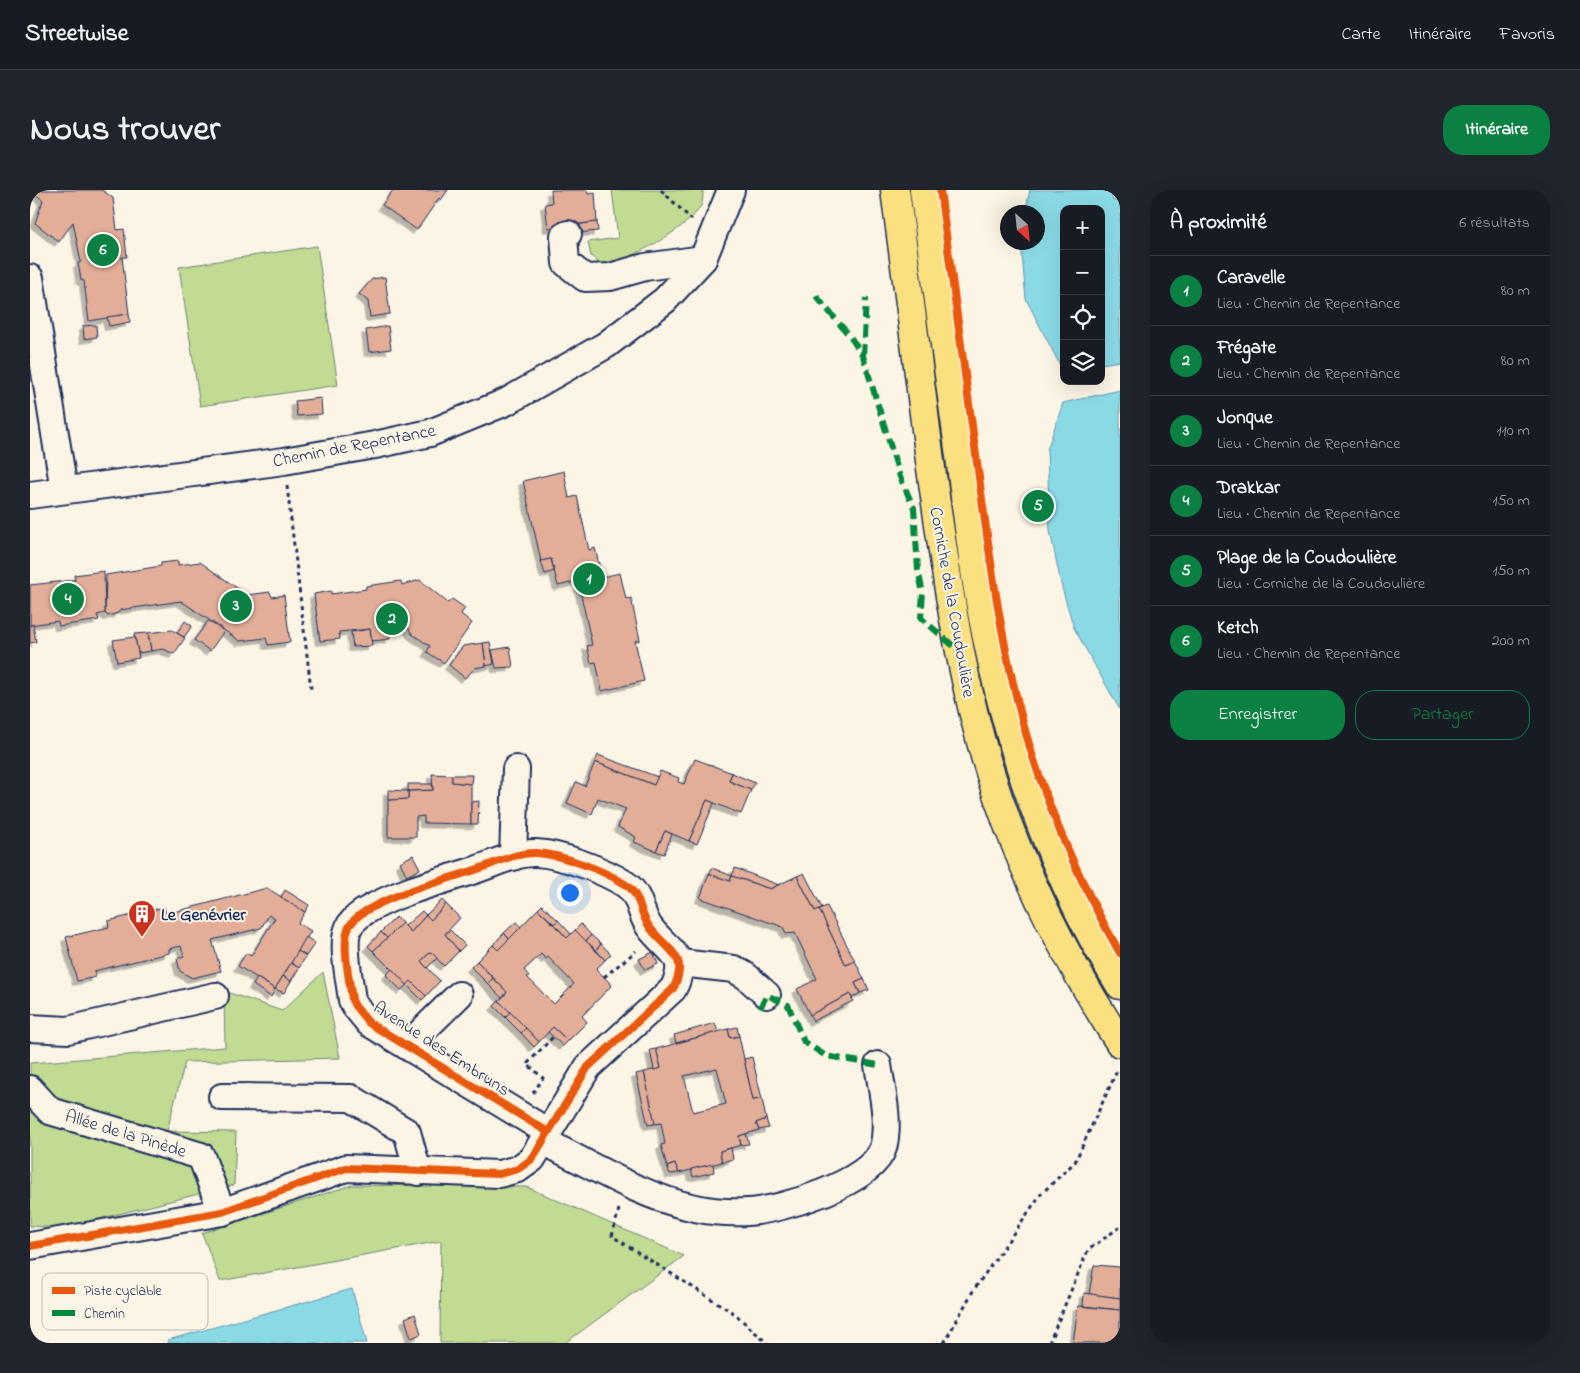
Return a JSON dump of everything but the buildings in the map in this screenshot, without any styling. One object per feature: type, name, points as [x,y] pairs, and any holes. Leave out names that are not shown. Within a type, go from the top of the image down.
[{"type":"main road","name":"Corniche de la Coudoulière","points":[[895,190],[941,544],[958,650],[985,758],[1009,827],[1042,904],[1079,975],[1120,1043]]},
{"type":"main road","name":"Corniche de la Coudoulière","points":[[924,190],[974,562],[999,692],[1015,754],[1061,875],[1120,985]]},
{"type":"street","name":"Chemin de Repentance","points":[[30,495],[284,461],[430,433],[506,402],[553,377],[606,345],[665,300],[703,259],[731,190]]},
{"type":"street","points":[[568,234],[564,236],[566,263],[585,278],[610,277],[644,267],[703,259]]},
{"type":"street","points":[[30,278],[64,490]]},
{"type":"street","points":[[513,857],[516,769]]},
{"type":"street","name":"Avenue des Embruns","points":[[680,963],[675,953],[656,935],[644,920],[634,891],[615,878],[558,857],[537,853],[513,857],[391,898],[368,909],[350,926],[346,943],[355,1006],[369,1023],[519,1115],[546,1136],[616,1177],[668,1200],[694,1208],[722,1213],[750,1212],[799,1202],[830,1191],[865,1170],[878,1158],[883,1147],[885,1121],[878,1065]]},
{"type":"street","points":[[30,1246],[222,1212],[346,1168],[499,1174],[525,1164],[532,1159],[588,1067],[673,989],[680,975],[680,963],[734,969],[746,976],[767,995]]},
{"type":"street","points":[[407,1046],[459,995]]},
{"type":"street","points":[[30,1028],[68,1030],[215,996]]},
{"type":"street","name":"Allée de la Pinède","points":[[30,1089],[50,1111],[201,1156],[222,1212]]},
{"type":"street","points":[[222,1098],[351,1098],[407,1132],[418,1172]]},
{"type":"path","points":[[661,190],[687,218],[715,231]]},
{"type":"path","points":[[284,461],[311,689]]},
{"type":"path","points":[[604,977],[656,935]]},
{"type":"path","points":[[519,1115],[543,1078],[527,1064],[553,1037]]},
{"type":"path","points":[[944,1343],[974,1291],[1041,1194],[1075,1162],[1109,1086],[1120,1068]]},
{"type":"path","points":[[622,1200],[612,1236],[734,1314],[767,1343]]},
{"type":"path","points":[[1049,1343],[1088,1250],[1120,1227]]},
{"type":"green space","points":[[612,190],[703,190],[703,198],[701,206],[694,215],[671,234],[625,258],[601,265],[591,256],[588,242],[618,238]]},
{"type":"green space","points":[[317,246],[338,385],[200,406],[179,267]]},
{"type":"green space","points":[[323,972],[340,1058],[185,1062],[167,1131],[236,1132],[234,1185],[63,1228],[30,1226],[30,1063],[225,1047],[224,991],[282,1011]]},
{"type":"green space","points":[[352,1185],[527,1187],[684,1256],[565,1343],[440,1343],[441,1241],[220,1281],[202,1233]]},
{"type":"water","points":[[1030,190],[1110,190],[1113,201],[1120,199],[1120,361],[1105,363],[1105,205],[1060,205],[1060,365],[1026,299],[1022,250],[1045,250],[1045,205],[1027,205]]},
{"type":"water","points":[[1120,390],[1120,710],[1074,628],[1062,588],[1050,531],[1047,450],[1063,403]]},
{"type":"water","points":[[352,1289],[367,1343],[168,1343],[168,1340]]},
{"type":"marked path","points":[[816,296],[849,335],[863,356],[900,477],[914,508],[918,570],[923,593],[921,618],[958,650]]},
{"type":"marked path","points":[[863,356],[866,298]]},
{"type":"marked path","points":[[760,1008],[767,995],[788,1005],[804,1042],[826,1056],[878,1065]]},
{"type":"cycle path","points":[[940,190],[988,542],[1013,684],[1032,754],[1050,806],[1082,881],[1120,953]]},
{"type":"cycle path","points":[[30,1246],[222,1212],[346,1168],[499,1174],[518,1169],[532,1159],[588,1067],[673,989],[678,978],[679,969],[675,955],[651,929],[644,918],[638,899],[625,884],[595,869],[558,856],[529,853],[507,858],[410,891],[368,910],[350,925],[347,932],[346,951],[352,1000],[369,1023],[548,1132]]},
{"type":"place","name":"Ketch","points":[[103,250]]},
{"type":"place","name":"Plage de la Coudoulière","points":[[1038,506]]},
{"type":"place","name":"Caravelle","points":[[589,579]]},
{"type":"place","name":"Drakkar","points":[[68,599]]},
{"type":"place","name":"Jonque","points":[[236,606]]},
{"type":"place","name":"Frégate","points":[[392,619]]},
{"type":"place","name":"Le Genévrier","points":[[142,938]]}]
